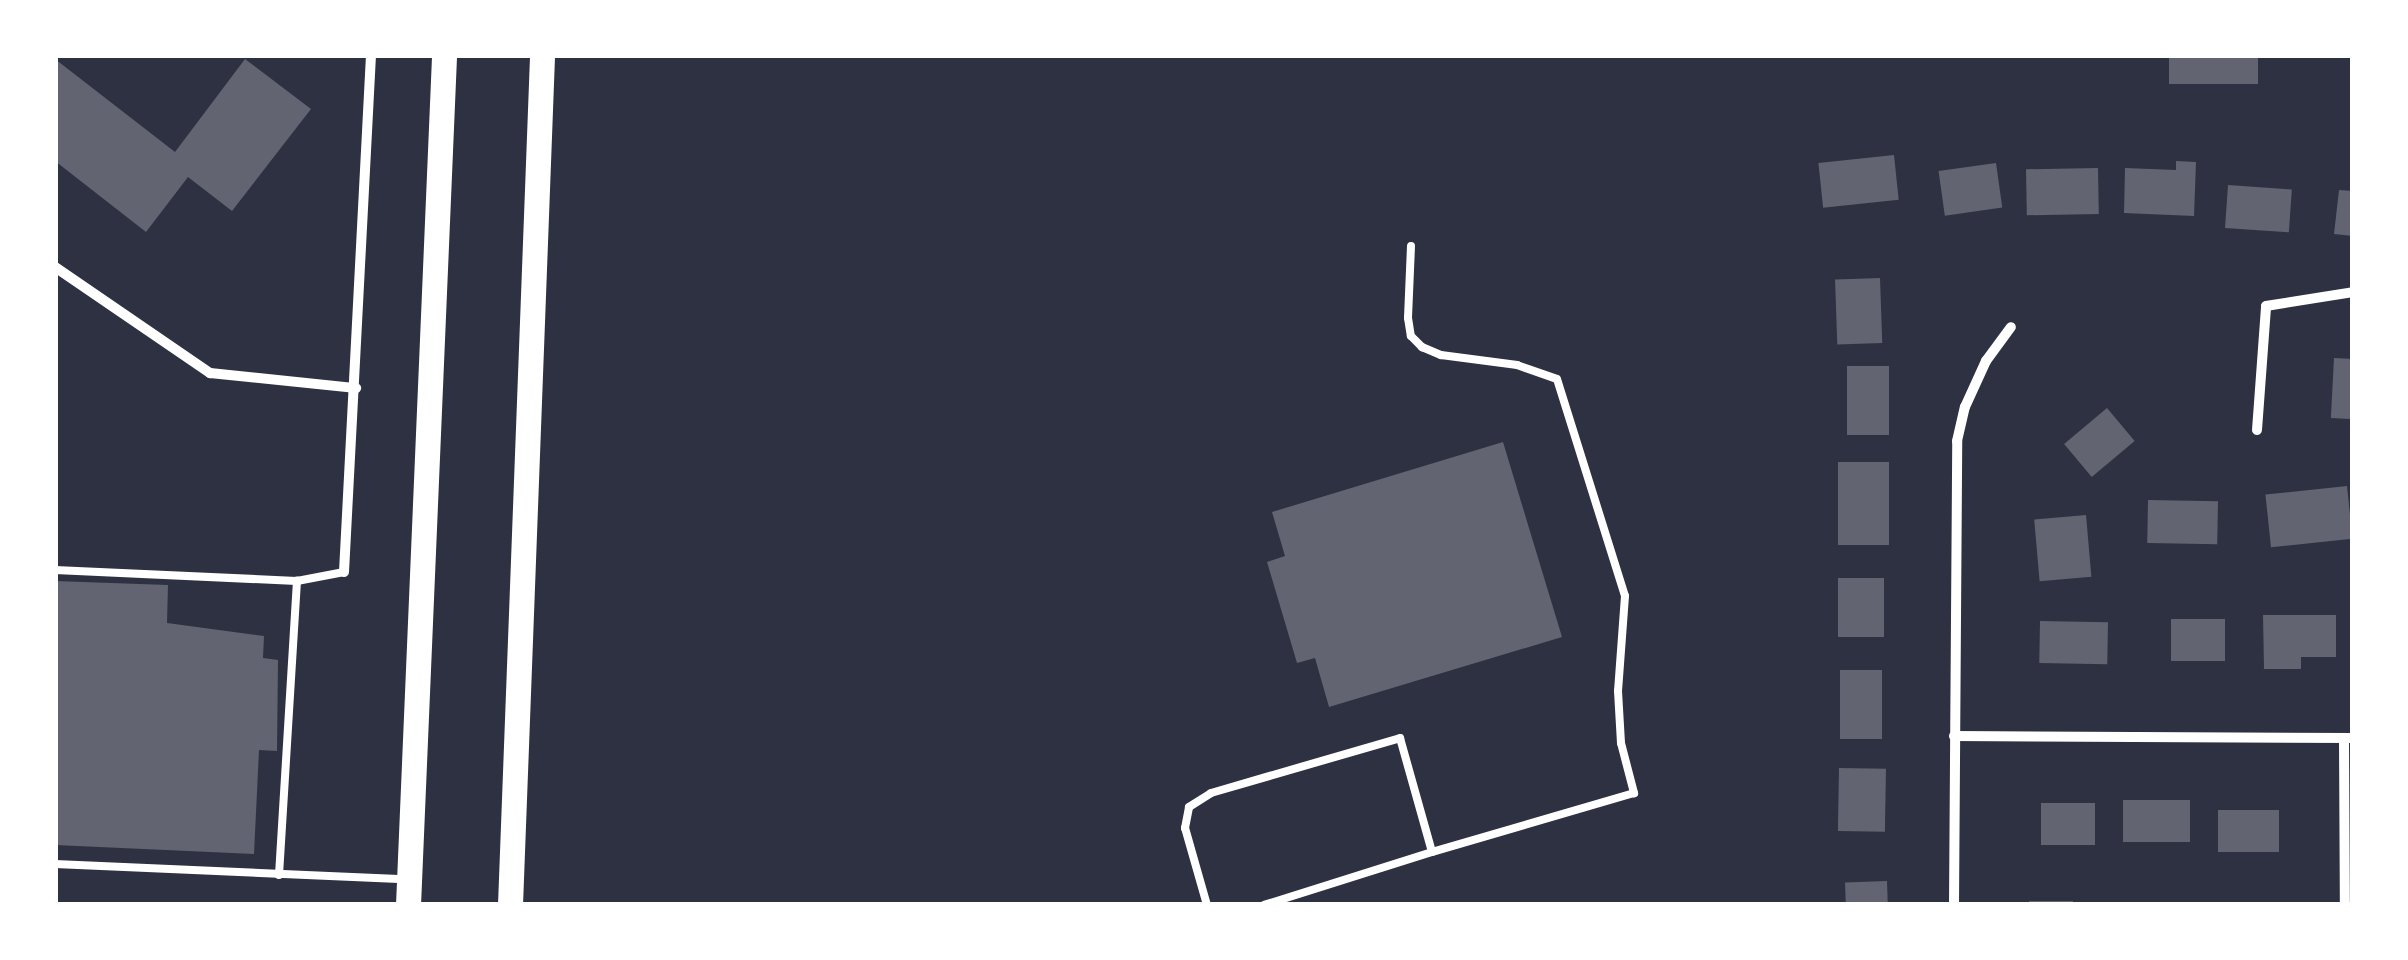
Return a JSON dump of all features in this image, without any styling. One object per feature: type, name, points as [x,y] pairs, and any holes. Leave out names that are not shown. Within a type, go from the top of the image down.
[{"type":"main road","points":[[409,892],[444,55]]},
{"type":"main road","points":[[510,905],[542,55]]},
{"type":"street","points":[[344,572],[370,55]]},
{"type":"street","points":[[55,267],[210,373],[356,388]]},
{"type":"street","points":[[2258,430],[2266,306],[2353,292]]},
{"type":"street","points":[[1954,905],[1957,441],[1964,407],[1986,360],[2011,327]]},
{"type":"street","points":[[1954,736],[2349,738],[2345,905]]},
{"type":"lane","points":[[1264,905],[1634,793],[1621,744],[1619,708],[1625,596],[1557,378],[1516,365],[1441,355],[1422,347],[1412,336],[1408,318],[1411,246]]},
{"type":"lane","points":[[55,570],[297,581],[344,572]]},
{"type":"lane","points":[[280,875],[297,581]]},
{"type":"lane","points":[[1208,905],[1185,828],[1189,807],[1211,793],[1400,738],[1432,852]]},
{"type":"lane","points":[[55,864],[280,875],[409,892]]},
{"type":"building","points":[[2169,55],[2258,55],[2258,84],[2169,84]]},
{"type":"building","points":[[55,59],[175,152],[245,59],[311,109],[232,211],[188,177],[146,232],[55,161]]},
{"type":"building","points":[[1894,155],[1899,200],[1823,208],[1818,163]]},
{"type":"building","points":[[2176,161],[2196,162],[2194,216],[2124,213],[2125,168],[2176,170]]},
{"type":"building","points":[[1996,163],[2002,208],[1945,216],[1939,171]]},
{"type":"building","points":[[2098,168],[2099,214],[2027,215],[2026,169]]},
{"type":"building","points":[[2228,185],[2292,189],[2289,232],[2225,228]]},
{"type":"building","points":[[2339,190],[2353,191],[2353,236],[2334,234]]},
{"type":"building","points":[[1880,278],[1882,343],[1837,345],[1835,280]]},
{"type":"building","points":[[2334,358],[2353,359],[2350,419],[2331,418]]},
{"type":"building","points":[[1847,366],[1889,366],[1889,435],[1847,435]]},
{"type":"building","points":[[2107,408],[2135,441],[2092,477],[2064,444]]},
{"type":"building","points":[[1503,442],[1562,637],[1329,707],[1315,658],[1297,663],[1267,562],[1285,556],[1272,512]]},
{"type":"building","points":[[1838,462],[1889,462],[1889,545],[1838,545]]},
{"type":"building","points":[[2347,486],[2353,539],[2271,547],[2265,495]]},
{"type":"building","points":[[2148,500],[2218,501],[2217,544],[2147,543]]},
{"type":"building","points":[[2086,515],[2091,577],[2040,581],[2034,520]]},
{"type":"building","points":[[1838,578],[1884,578],[1884,637],[1838,637]]},
{"type":"building","points":[[55,581],[168,585],[167,623],[264,636],[263,658],[278,660],[277,751],[259,750],[254,854],[55,845]]},
{"type":"building","points":[[2263,615],[2336,615],[2336,657],[2301,657],[2301,669],[2264,669]]},
{"type":"building","points":[[2171,619],[2225,619],[2225,661],[2171,661]]},
{"type":"building","points":[[2040,621],[2108,622],[2107,664],[2039,663]]},
{"type":"building","points":[[1840,670],[1882,670],[1882,739],[1840,739]]},
{"type":"building","points":[[1839,768],[1886,769],[1885,832],[1838,831]]},
{"type":"building","points":[[2123,800],[2190,800],[2190,842],[2123,842]]},
{"type":"building","points":[[2041,803],[2095,803],[2095,845],[2041,845]]},
{"type":"building","points":[[2218,810],[2279,810],[2279,852],[2218,852]]},
{"type":"building","points":[[1887,881],[1888,905],[1846,905],[1845,882]]},
{"type":"building","points":[[2029,901],[2073,901],[2073,905],[2029,905]]}]
